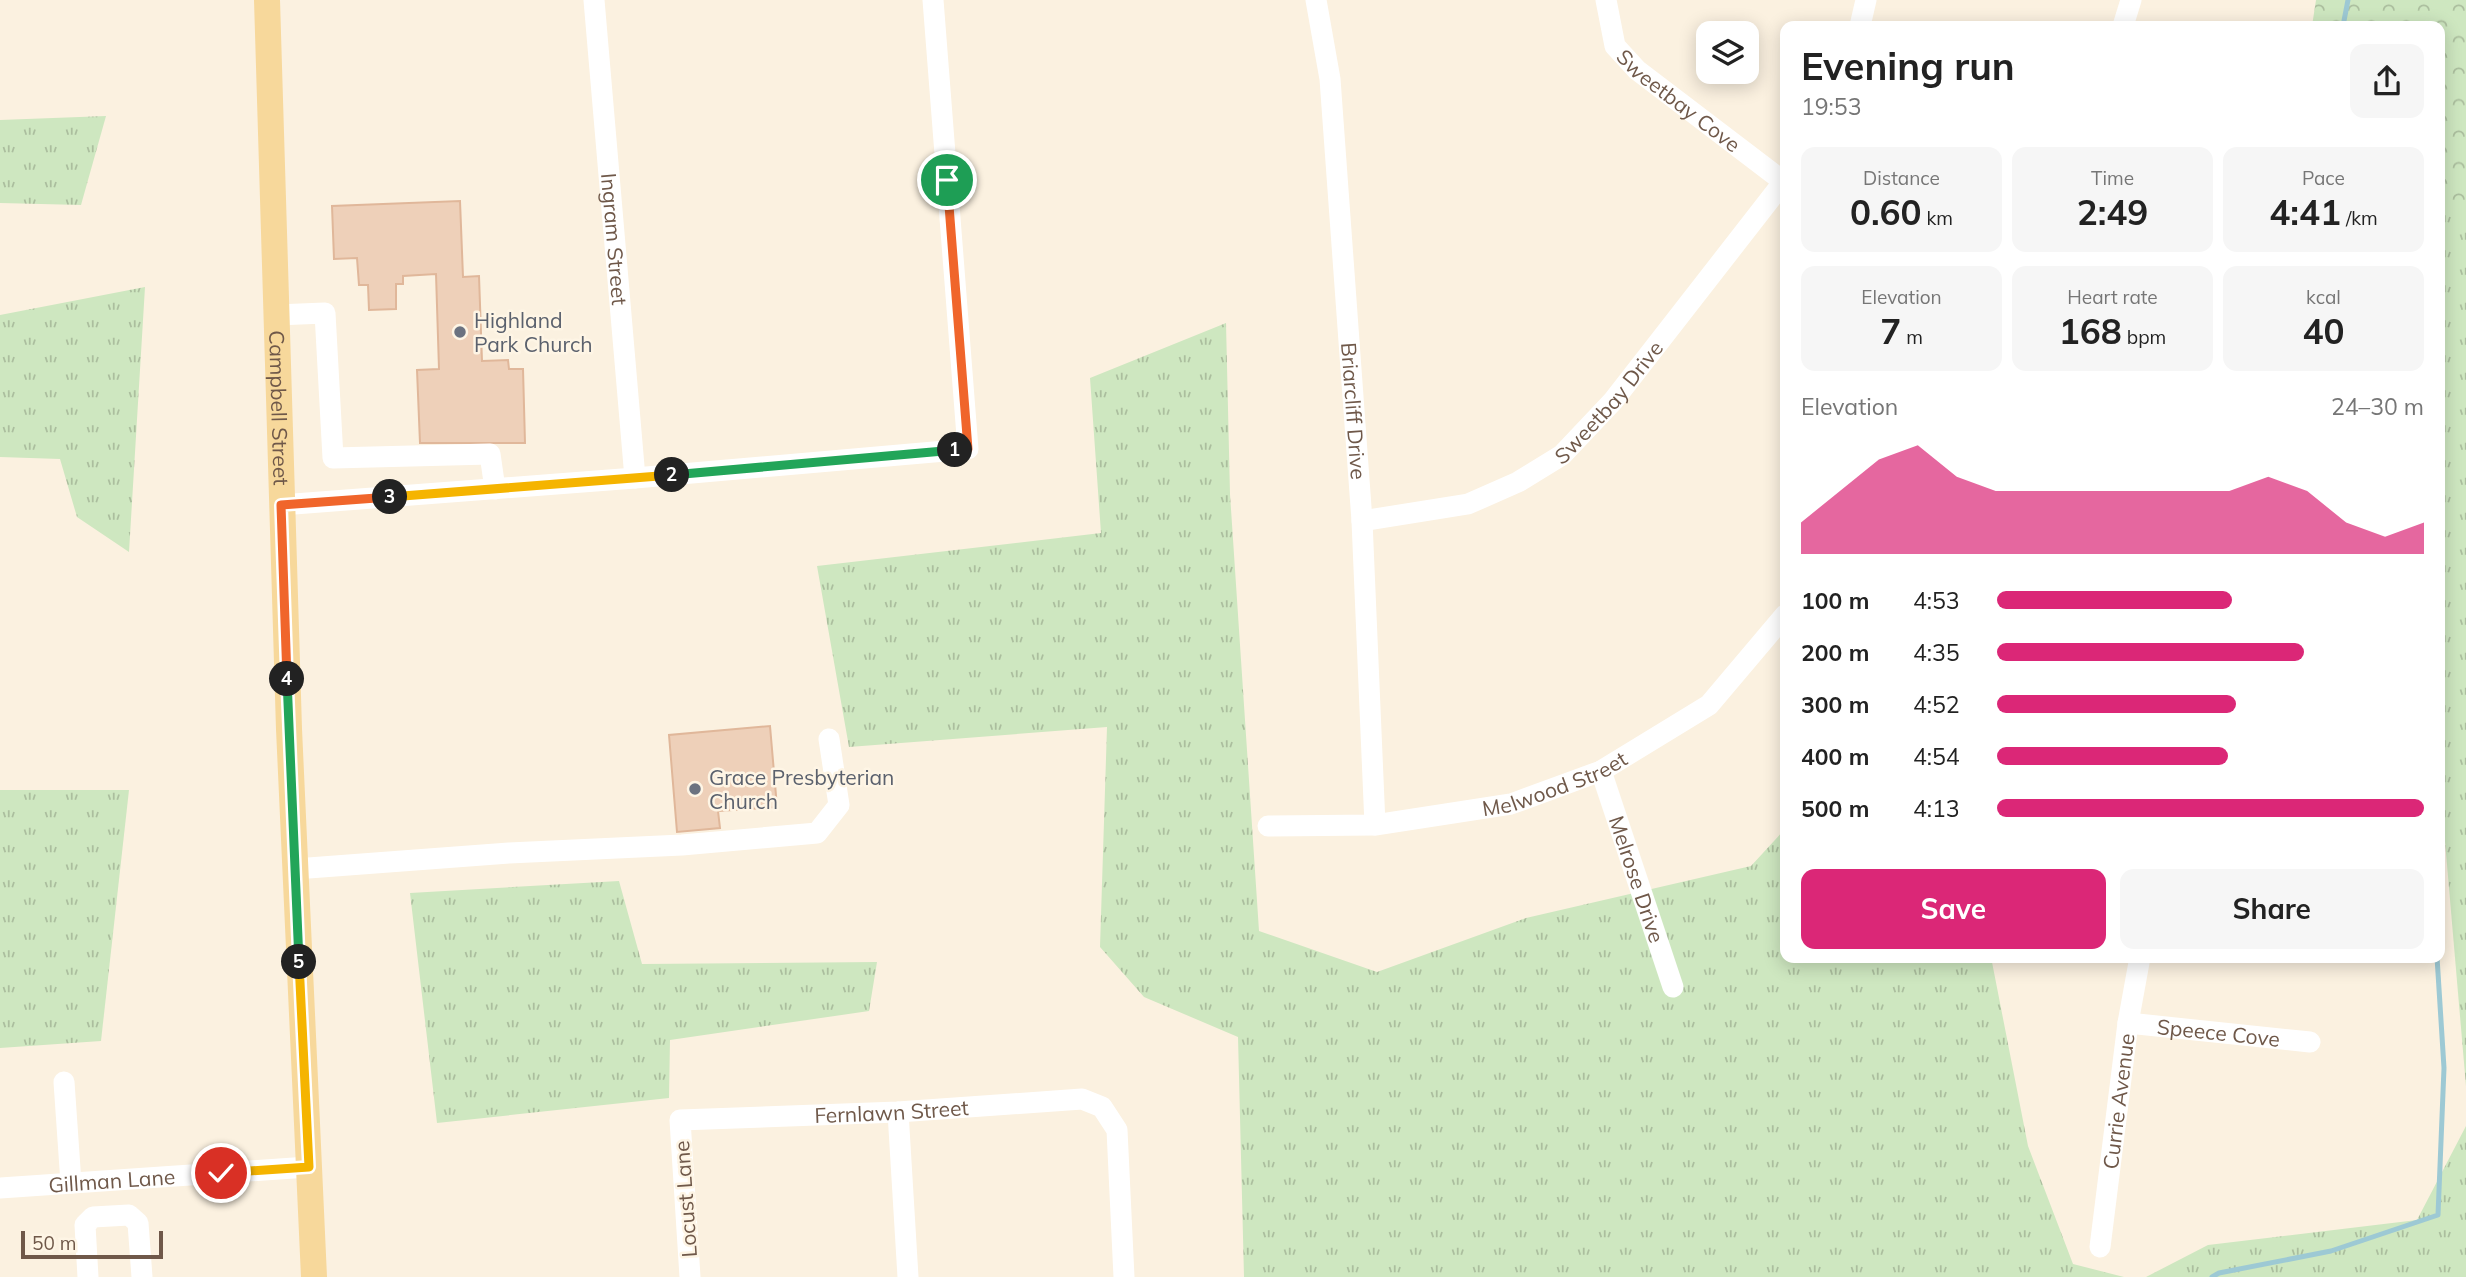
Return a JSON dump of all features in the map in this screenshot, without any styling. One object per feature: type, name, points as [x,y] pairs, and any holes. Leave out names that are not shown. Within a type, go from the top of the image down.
[{"type":"main road","name":"Campbell Street","points":[[267,0],[281,505],[314,1277]]},
{"type":"street","name":"Ingram Street","points":[[594,0],[635,478]]},
{"type":"street","points":[[281,505],[968,449],[933,0]]},
{"type":"street","name":"Briarcliff Drive","points":[[1317,0],[1330,79],[1362,521],[1375,825]]},
{"type":"street","name":"Sweetbay Cove","points":[[1606,0],[1615,46],[1637,70],[1780,178]]},
{"type":"street","points":[[1861,21],[1866,0]]},
{"type":"street","points":[[2125,21],[2131,0]]},
{"type":"street","name":"Sweetbay Drive","points":[[1362,521],[1468,504],[1518,482],[1562,455],[1613,401],[1780,186]]},
{"type":"street","points":[[276,315],[325,313],[334,458],[490,454],[495,489]]},
{"type":"street","name":"Melwood Street","points":[[1268,826],[1375,825],[1511,803],[1601,771],[1709,705],[1780,621]]},
{"type":"street","points":[[295,869],[523,852],[682,845],[817,833],[839,805],[829,740]]},
{"type":"street","name":"Melrose Drive","points":[[1601,771],[1673,987]]},
{"type":"street","name":"Currie Avenue","points":[[2100,1247],[2128,1023],[2139,963]]},
{"type":"street","name":"Speece Cove","points":[[2128,1023],[2310,1042]]},
{"type":"street","points":[[64,1082],[71,1183]]},
{"type":"street","name":"Fernlawn Street","points":[[680,1120],[898,1112],[1082,1099],[1102,1107],[1116,1130],[1124,1277]]},
{"type":"street","points":[[898,1112],[908,1277]]},
{"type":"street","name":"Locust Lane","points":[[680,1120],[690,1277]]},
{"type":"street","name":"Gillman Lane","points":[[0,1188],[309,1167]]},
{"type":"street","points":[[88,1277],[85,1225],[93,1217],[129,1215],[138,1223],[142,1277]]},
{"type":"green space","points":[[2316,0],[2466,0],[2466,210],[2445,210],[2445,21],[2313,21]]},
{"type":"green space","points":[[106,116],[81,205],[0,203],[0,120]]},
{"type":"green space","points":[[2445,210],[2466,210],[2466,1086],[2445,841]]},
{"type":"green space","points":[[145,287],[129,552],[77,517],[60,459],[0,457],[0,315]]},
{"type":"green space","points":[[1226,323],[1230,494],[1259,931],[1377,972],[1526,918],[1751,866],[1780,834],[1780,963],[1992,963],[2028,1146],[2073,1264],[2124,1277],[1244,1277],[1238,1037],[1144,997],[1100,947],[1107,727],[849,747],[817,566],[1101,533],[1090,378]]},
{"type":"green space","points":[[0,790],[129,790],[101,1041],[0,1048]]},
{"type":"green space","points":[[619,881],[642,964],[877,962],[869,1011],[670,1040],[669,1098],[437,1123],[410,893]]},
{"type":"green space","points":[[2466,1126],[2466,1277],[2146,1277],[2208,1245],[2417,1220]]},
{"type":"building","name":"Highland Park Church","points":[[460,201],[463,277],[479,276],[482,361],[508,360],[509,369],[523,369],[525,443],[420,443],[417,370],[439,369],[436,274],[403,276],[403,284],[396,284],[396,309],[369,310],[368,285],[359,285],[357,258],[334,259],[332,206]]},
{"type":"building","name":"Grace Presbyterian Church","points":[[770,726],[777,807],[718,811],[720,828],[677,832],[669,735]]},
{"type":"waterway","points":[[2344,21],[2348,0]]},
{"type":"waterway","points":[[2212,1277],[2219,1273],[2331,1251],[2438,1215],[2444,1068],[2437,963]]},
{"type":"place","name":"Highland Park Church","points":[[460,332]]},
{"type":"place","name":"Grace Presbyterian Church","points":[[695,789]]},
{"type":"route","points":[[221,1173],[309,1167],[281,505],[968,449],[947,180]]}]
